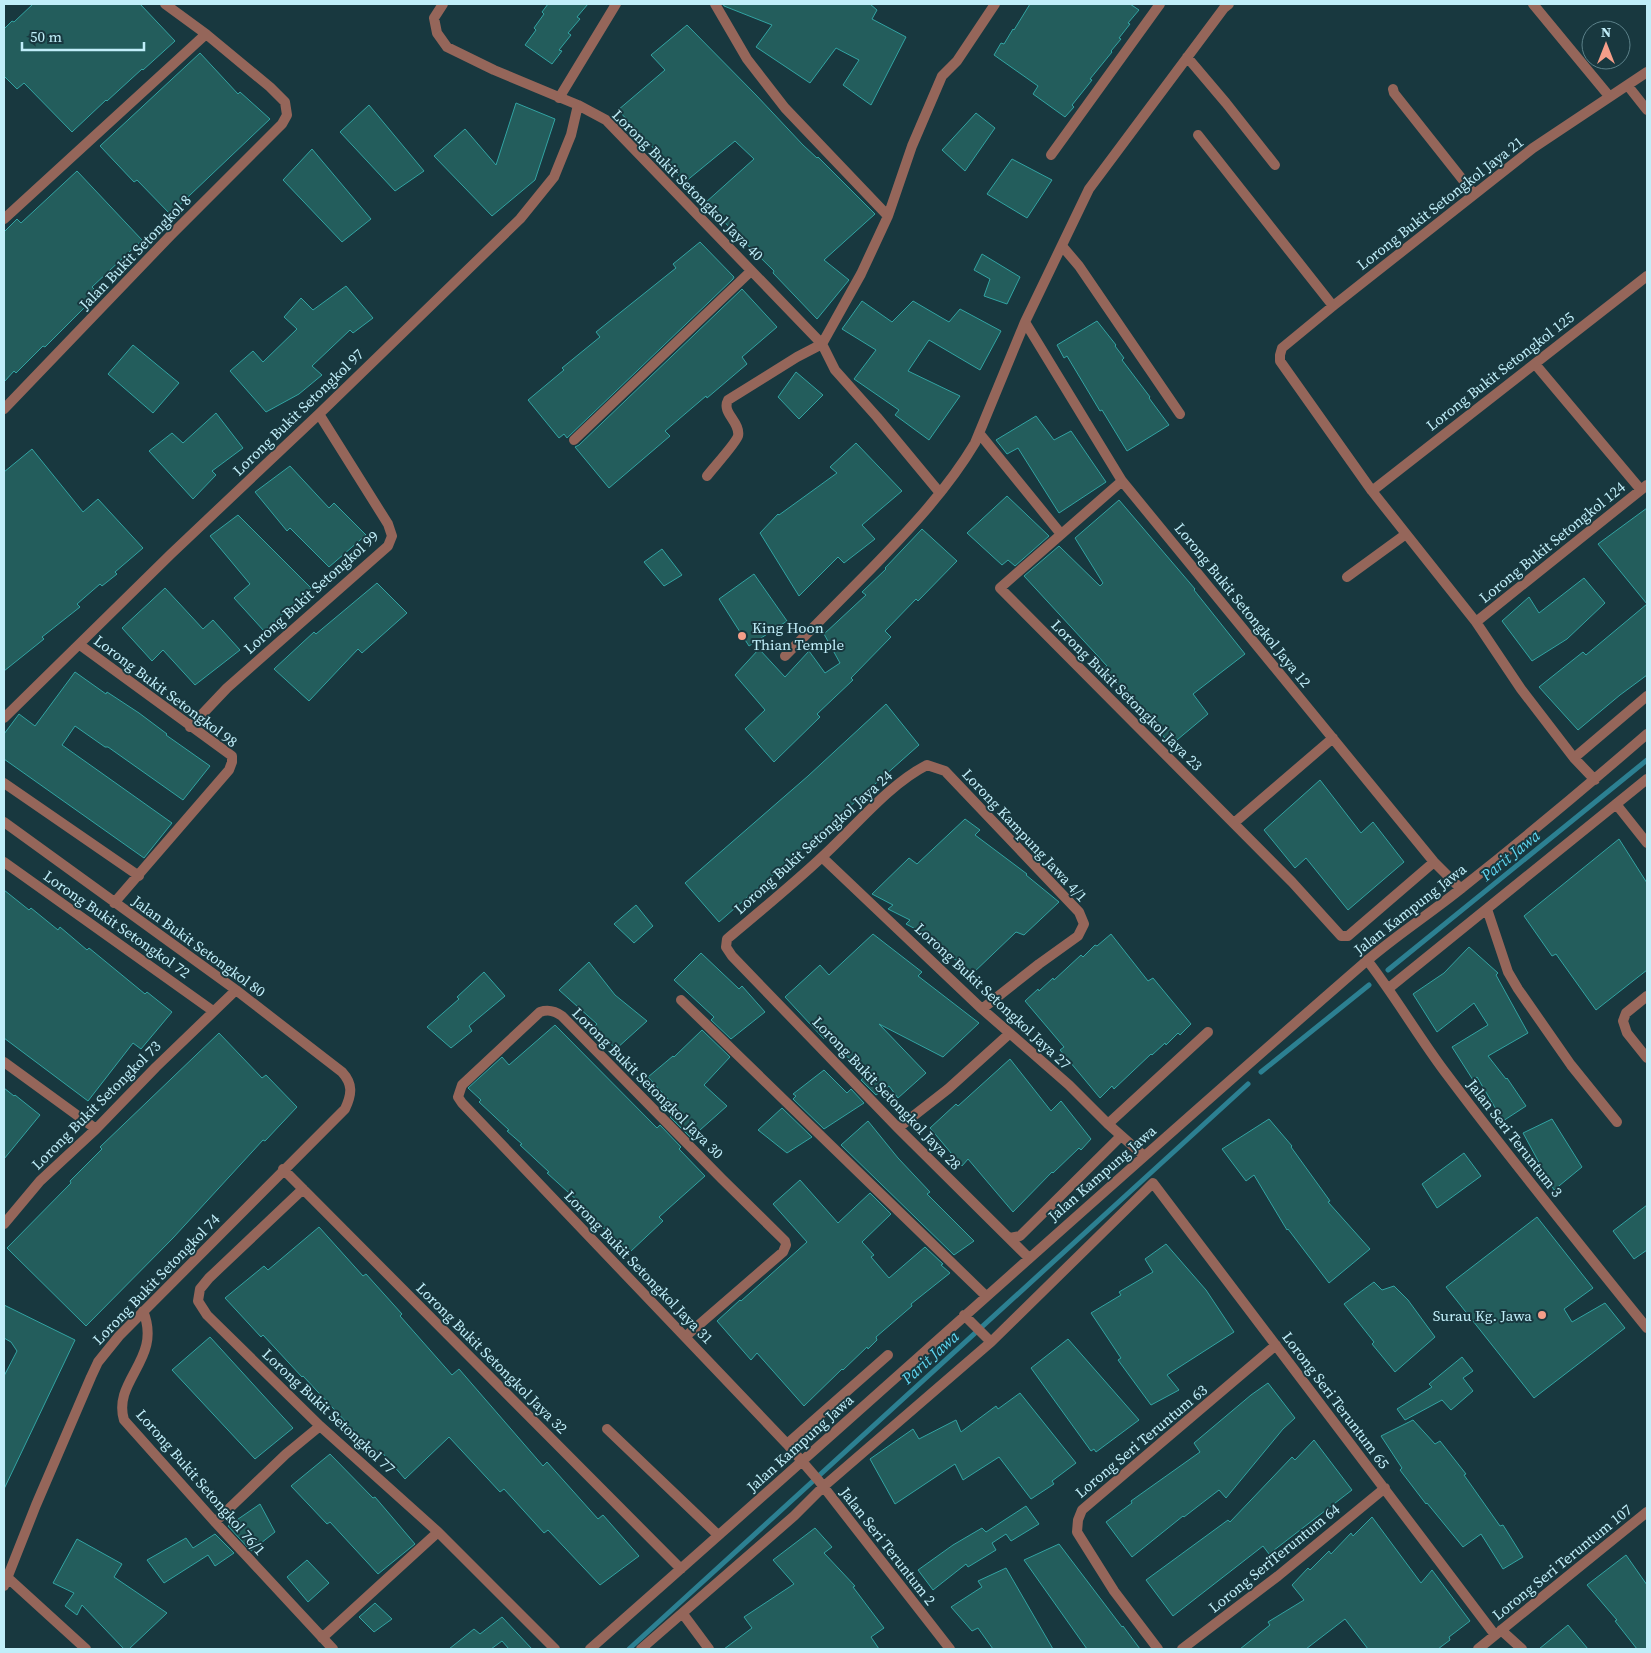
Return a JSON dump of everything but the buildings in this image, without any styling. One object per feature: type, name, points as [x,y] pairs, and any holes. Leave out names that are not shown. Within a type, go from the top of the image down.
[{"type":"street","points":[[4,219],[206,34],[164,4]]},
{"type":"street","name":"Lorong Bukit Setongkol Jaya 40","points":[[443,4],[434,18],[437,33],[447,47],[494,70],[578,105],[606,120],[822,344],[835,370],[940,493]]},
{"type":"street","points":[[559,98],[616,4]]},
{"type":"street","points":[[715,4],[747,60],[785,108],[888,216]]},
{"type":"street","points":[[707,476],[738,437],[738,428],[727,411],[726,403],[728,400],[797,357],[822,344],[861,274],[888,216],[912,146],[942,76],[957,60],[995,4]]},
{"type":"street","points":[[1051,155],[1160,4]]},
{"type":"street","points":[[785,656],[912,527],[965,460],[979,433],[1025,322],[1089,189],[1224,8],[1229,4]]},
{"type":"street","points":[[1533,4],[1609,96]]},
{"type":"street","name":"Jalan Bukit Setongkol 8","points":[[4,409],[171,235],[282,124],[287,115],[285,102],[270,87],[206,34]]},
{"type":"street","points":[[1187,57],[1275,165]]},
{"type":"street","name":"Lorong Bukit Setongkol Jaya 21","points":[[1372,491],[1280,361],[1282,348],[1533,148],[1647,72]]},
{"type":"street","points":[[1628,86],[1647,110]]},
{"type":"street","points":[[1393,89],[1394,93],[1474,194]]},
{"type":"street","name":"Lorong Bukit Setongkol 97","points":[[4,718],[171,554],[520,219],[554,176],[571,135],[578,105]]},
{"type":"street","points":[[1198,135],[1333,306]]},
{"type":"street","points":[[1062,246],[1079,266],[1180,414]]},
{"type":"street","points":[[574,440],[751,271]]},
{"type":"street","name":"Lorong Bukit Setongkol 125","points":[[1372,491],[1647,276]]},
{"type":"street","name":"Lorong Bukit Setongkol Jaya 12","points":[[1025,322],[1122,481],[1434,862],[1461,889]]},
{"type":"street","points":[[1535,364],[1644,487]]},
{"type":"street","name":"Lorong Bukit Setongkol 99","points":[[190,727],[227,688],[388,546],[392,536],[388,524],[319,414]]},
{"type":"street","points":[[979,433],[1061,534]]},
{"type":"street","name":"Lorong Bukit Setongkol Jaya 23","points":[[1122,481],[1000,588],[1292,882],[1334,930],[1341,936],[1348,936]]},
{"type":"street","name":"Lorong Bukit Setongkol 124","points":[[1476,622],[1644,487]]},
{"type":"street","points":[[1372,491],[1476,622],[1522,689],[1574,758],[1595,780]]},
{"type":"street","points":[[1347,577],[1406,534]]},
{"type":"street","name":"Lorong Bukit Setongkol 98","points":[[80,645],[232,756],[229,770],[139,876]]},
{"type":"street","points":[[1574,758],[1647,696]]},
{"type":"street","name":"Jalan Kampung Jawa","points":[[590,1649],[718,1535],[805,1465],[964,1315],[1367,960],[1461,889],[1595,780],[1647,734]]},
{"type":"street","points":[[1234,823],[1333,738]]},
{"type":"street","name":"Lorong Bukit Setongkol Jaya 24","points":[[726,947],[727,939],[822,857],[906,778],[927,765]]},
{"type":"street","name":"Lorong Kampung Jawa 4/1","points":[[927,765],[945,771],[1079,912],[1084,924],[1078,936],[982,1008]]},
{"type":"street","points":[[1389,988],[1647,779]]},
{"type":"street","points":[[4,784],[139,876],[114,903]]},
{"type":"street","points":[[1616,804],[1647,843]]},
{"type":"street","name":"Jalan Bukit Setongkol 80","points":[[4,822],[236,990],[342,1072],[349,1079],[352,1089],[350,1100],[345,1109]]},
{"type":"street","name":"Lorong Bukit Setongkol Jaya 27","points":[[822,857],[1009,1034],[1069,1085],[1108,1124],[1144,1156]]},
{"type":"street","name":"Lorong Bukit Setongkol 72","points":[[4,862],[213,1011]]},
{"type":"street","name":"Jalan Kampung Jawa","points":[[1348,936],[1434,862]]},
{"type":"street","points":[[1486,909],[1508,972],[1518,989],[1571,1065],[1617,1122]]},
{"type":"street","name":"Lorong Bukit Setongkol Jaya 28","points":[[726,947],[732,956],[898,1128],[1029,1258]]},
{"type":"street","name":"Jalan Seri Teruntum 3","points":[[1367,960],[1389,988],[1444,1071],[1575,1240],[1647,1328]]},
{"type":"street","name":"Lorong Bukit Setongkol 73","points":[[4,1224],[40,1181],[96,1129],[156,1066],[236,990]]},
{"type":"street","points":[[1647,996],[1626,1013],[1622,1021],[1627,1033],[1647,1058]]},
{"type":"street","points":[[681,1000],[986,1296]]},
{"type":"street","name":"Lorong Bukit Setongkol Jaya 30","points":[[459,1090],[462,1085],[540,1012],[545,1010],[554,1011],[562,1016],[785,1241],[786,1247],[783,1252],[686,1336]]},
{"type":"street","points":[[1108,1124],[1208,1032]]},
{"type":"street","points":[[898,1128],[948,1089],[1009,1034]]},
{"type":"street","points":[[4,1062],[96,1129]]},
{"type":"street","name":"Lorong Bukit Setongkol Jaya 31","points":[[459,1090],[458,1097],[468,1110],[674,1327],[686,1336],[805,1465]]},
{"type":"street","name":"Lorong Bukit Setongkol 74","points":[[6,1582],[36,1505],[98,1362],[143,1311],[345,1109]]},
{"type":"street","points":[[1010,1238],[1020,1236],[1121,1136]]},
{"type":"street","name":"Lorong Bukit Setongkol Jaya 32","points":[[283,1169],[681,1569]]},
{"type":"street","name":"Lorong Seri Teruntum 65","points":[[991,1342],[1154,1183],[1385,1488],[1498,1633],[1522,1649]]},
{"type":"street","name":"Lorong Bukit Setongkol 77","points":[[303,1189],[208,1278],[200,1289],[198,1301],[207,1315],[320,1426],[438,1532],[555,1649]]},
{"type":"street","name":"Lorong Bukit Setongkol 76/1","points":[[143,1311],[147,1321],[149,1336],[143,1356],[123,1397],[121,1410],[124,1420],[214,1522],[333,1649]]},
{"type":"street","points":[[641,1649],[794,1516],[821,1484],[991,1342],[964,1315]]},
{"type":"street","name":"Lorong Seri Teruntum 63","points":[[1158,1649],[1114,1591],[1077,1532],[1078,1520],[1082,1510],[1276,1345]]},
{"type":"street","name":"Jalan Kampung Jawa","points":[[787,1444],[888,1356]]},
{"type":"street","points":[[214,1522],[286,1454],[320,1426]]},
{"type":"street","points":[[607,1429],[718,1535]]},
{"type":"street","name":"Jalan Seri Teruntum 2","points":[[805,1465],[950,1649]]},
{"type":"street","name":"Lorong SeriTeruntum 64","points":[[1182,1649],[1278,1576],[1385,1488]]},
{"type":"street","name":"Lorong Seri Teruntum 107","points":[[1478,1649],[1647,1512]]},
{"type":"street","points":[[322,1638],[438,1532]]},
{"type":"street","points":[[6,1582],[86,1649]]},
{"type":"street","points":[[683,1614],[709,1649]]},
{"type":"waterway","name":"Parit Jawa","points":[[1388,970],[1647,760]]},
{"type":"waterway","name":"Parit Jawa","points":[[1261,1072],[1369,985]]},
{"type":"waterway","name":"Parit Jawa","points":[[629,1649],[1248,1084]]},
{"type":"place","name":"King Hoon Thian Temple","points":[[742,636]]},
{"type":"place","name":"Surau Kg. Jawa","points":[[1542,1315]]}]
